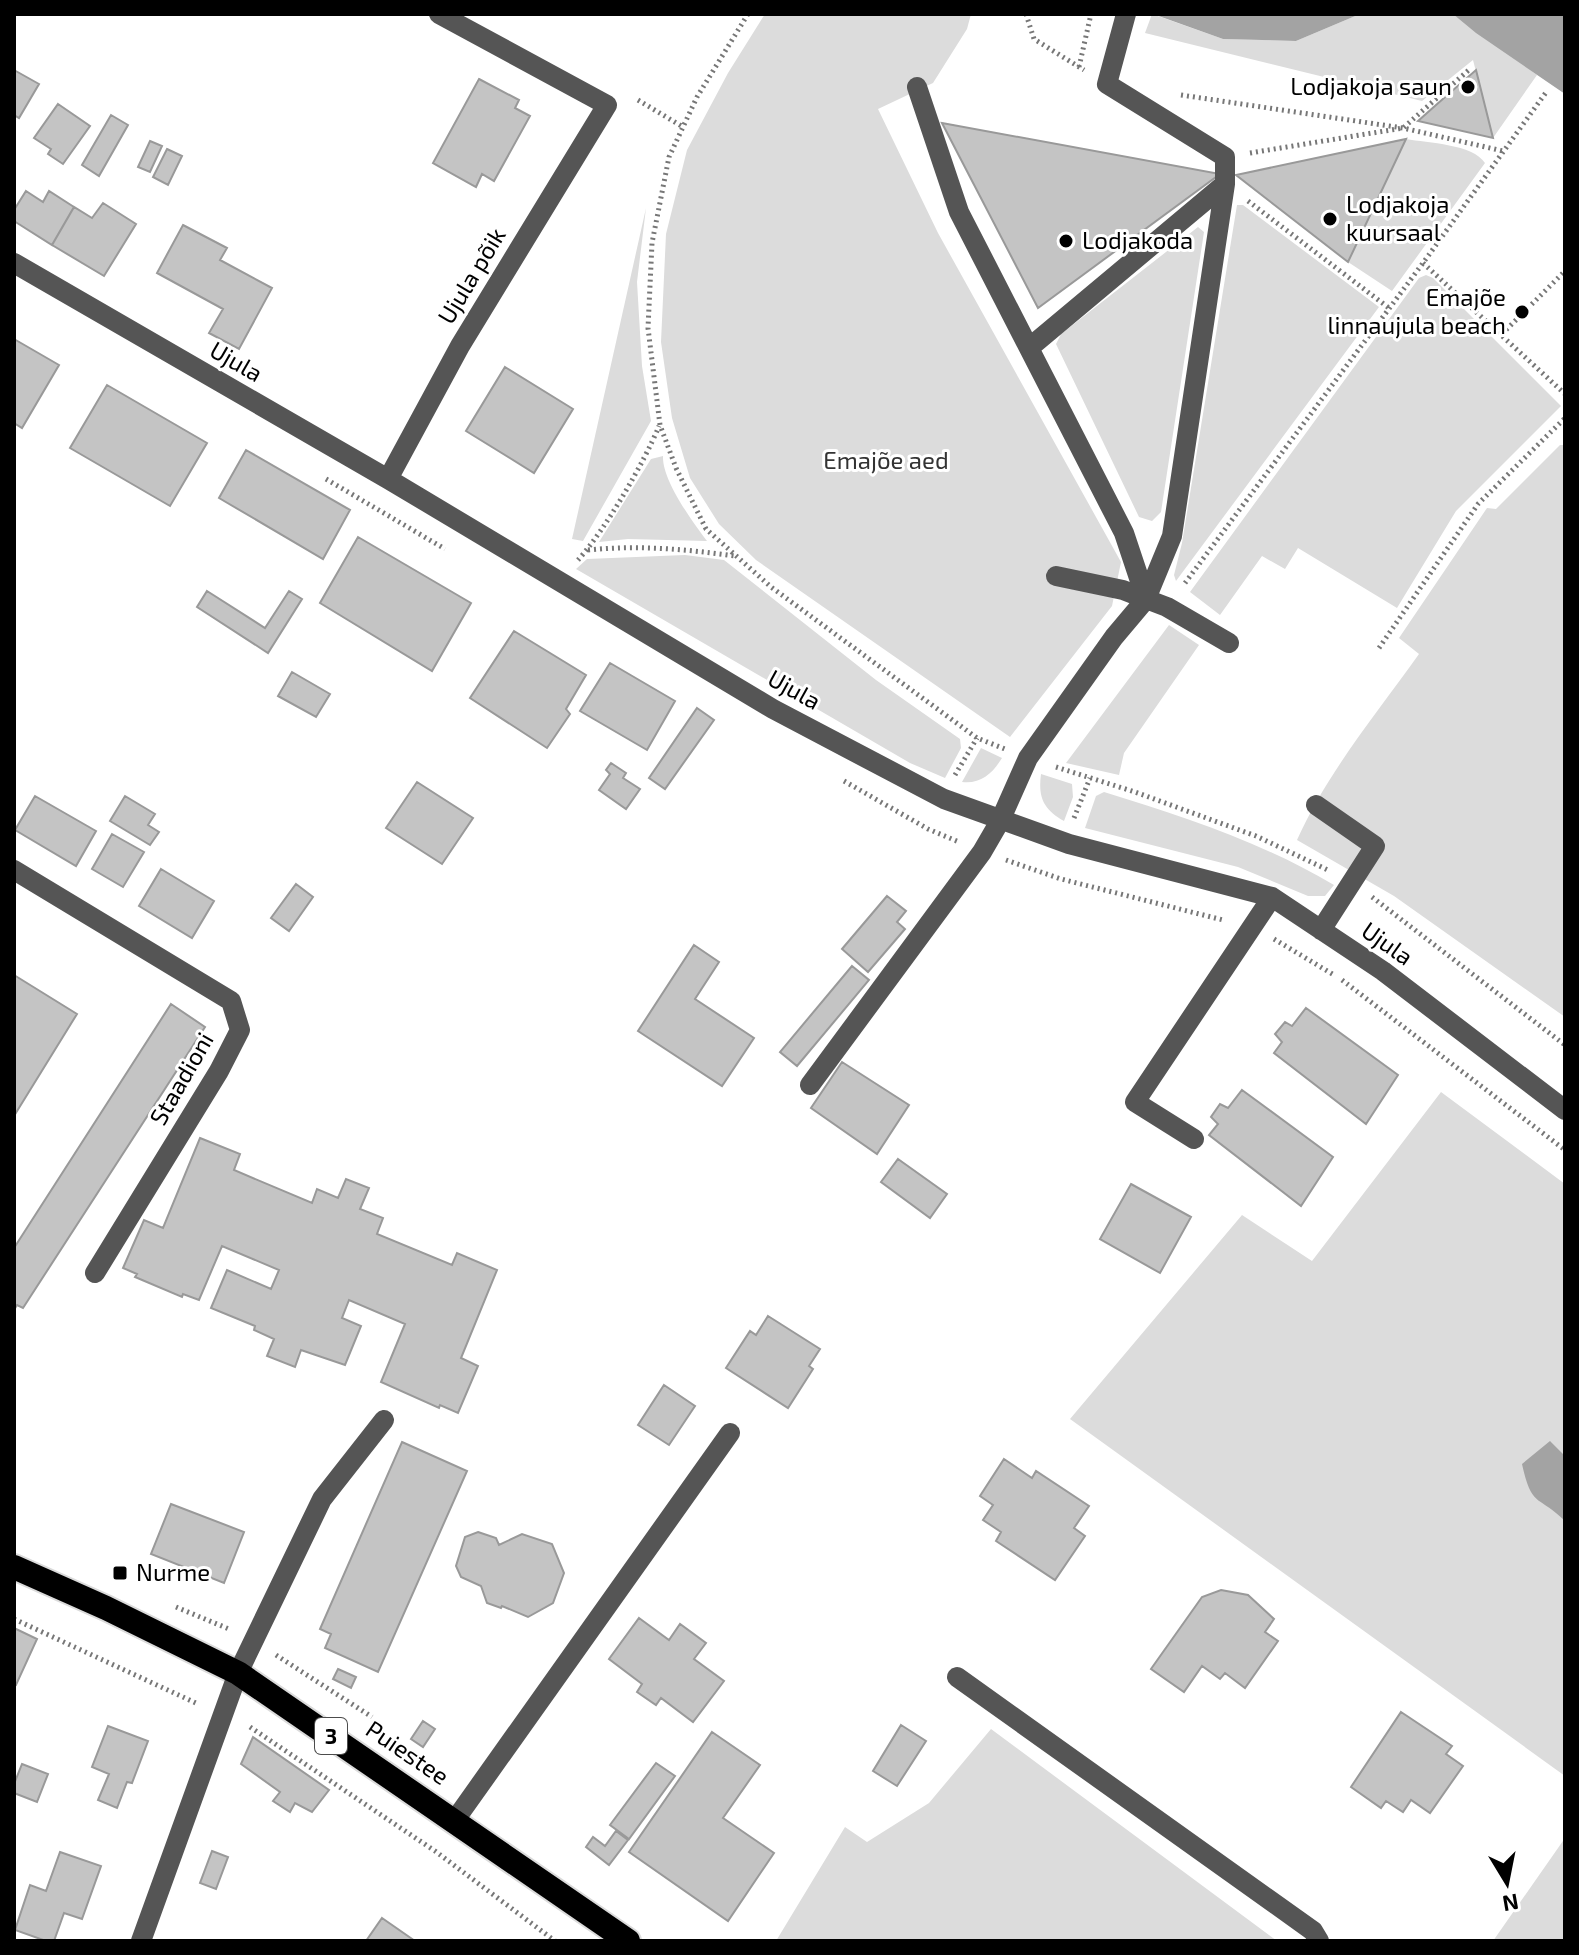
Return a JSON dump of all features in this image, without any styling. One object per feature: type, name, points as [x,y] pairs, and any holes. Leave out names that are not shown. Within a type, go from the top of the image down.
[{"type":"highway","name":"Puiestee","points":[[14,1567],[238,1673],[628,1941]]},
{"type":"street","name":"Ujula põik","points":[[388,479],[460,346],[607,105],[439,14]]},
{"type":"street","points":[[810,1085],[982,852],[1000,821],[1028,758],[1114,637],[1146,599],[1172,536],[1225,184],[1225,157],[1107,84],[1126,14]]},
{"type":"street","points":[[917,87],[959,212],[1124,533],[1146,599]]},
{"type":"street","points":[[1029,348],[1225,184]]},
{"type":"street","name":"Ujula","points":[[14,263],[388,479],[773,709],[944,799],[1069,844],[1272,897],[1383,971],[1565,1110]]},
{"type":"street","points":[[1056,576],[1123,590],[1167,607],[1229,643]]},
{"type":"street","points":[[1316,805],[1375,846],[1321,930]]},
{"type":"street","name":"Staadioni","points":[[14,870],[231,1001],[240,1030],[219,1071],[95,1273]]},
{"type":"street","points":[[1194,1139],[1135,1102],[1272,897]]},
{"type":"street","points":[[141,1941],[238,1673],[322,1499],[384,1420]]},
{"type":"street","points":[[455,1820],[730,1433]]},
{"type":"street","points":[[957,1677],[1313,1931],[1319,1941]]},
{"type":"path","points":[[748,14],[697,97],[669,157],[652,243],[648,328],[660,425],[676,468],[706,529],[771,587],[977,738],[1256,836],[1353,882],[1565,1045]]},
{"type":"path","points":[[1026,14],[1034,39],[1107,84]]},
{"type":"path","points":[[1079,67],[1091,14]]},
{"type":"path","points":[[1225,157],[1403,128],[1471,68]]},
{"type":"path","points":[[1167,607],[1547,91]]},
{"type":"path","points":[[1169,93],[1403,128],[1503,151]]},
{"type":"path","points":[[638,100],[683,127]]},
{"type":"path","points":[[1225,184],[1389,308]]},
{"type":"path","points":[[1423,263],[1565,394]]},
{"type":"path","points":[[1502,334],[1565,271]]},
{"type":"path","points":[[1379,648],[1478,504],[1565,418]]},
{"type":"path","points":[[563,584],[588,550],[653,442],[660,425]]},
{"type":"path","points":[[588,550],[626,546],[681,548],[736,556]]},
{"type":"path","points":[[953,779],[977,738]]},
{"type":"path","points":[[1073,822],[1090,778]]},
{"type":"path","points":[[14,1619],[202,1706]]},
{"type":"path","points":[[250,1727],[435,1851],[555,1941]]},
{"type":"green space","name":"Emajõe aed","points":[[765,14],[971,14],[967,29],[933,83],[878,109],[938,233],[1121,562],[1112,606],[1010,737],[756,560],[719,524],[690,478],[672,418],[661,342],[666,234],[687,150],[728,73]]},
{"type":"green space","points":[[1152,14],[1223,39],[1296,41],[1360,14],[1453,14],[1537,75],[1493,138],[1473,60],[1422,101],[1145,33]]},
{"type":"green space","points":[[1406,139],[1461,148],[1485,163],[1392,291],[1348,262]]},
{"type":"green space","points":[[1237,205],[1243,205],[1379,307],[1176,581],[1174,575],[1182,543]]},
{"type":"green space","points":[[646,208],[637,282],[642,366],[651,421],[583,541],[572,539]]},
{"type":"green space","points":[[1198,227],[1204,232],[1161,512],[1152,521],[1139,517],[1056,344],[1061,334]]},
{"type":"green space","points":[[1426,275],[1433,278],[1561,406],[1456,511],[1397,608],[1298,548],[1285,569],[1262,556],[1220,615],[1190,592],[1419,278]]},
{"type":"green space","points":[[1560,445],[1565,445],[1565,1017],[1394,896],[1297,840],[1338,767],[1419,654],[1399,638],[1487,508],[1496,509]]},
{"type":"green space","points":[[663,456],[667,477],[686,512],[707,541],[628,539],[599,542],[651,459]]},
{"type":"green space","points":[[685,555],[724,560],[876,680],[960,739],[961,748],[945,778],[910,763],[576,569],[587,559]]},
{"type":"green space","points":[[1169,625],[1199,645],[1124,753],[1119,775],[1066,763]]},
{"type":"green space","points":[[981,748],[1002,758],[985,777],[962,782]]},
{"type":"green space","points":[[1041,774],[1072,784],[1073,797],[1064,821],[1051,812],[1044,802],[1040,789]]},
{"type":"green space","points":[[1104,792],[1251,843],[1334,885],[1325,896],[1308,896],[1238,867],[1085,828],[1096,796]]},
{"type":"green space","points":[[1441,1092],[1565,1184],[1565,1776],[1070,1419],[1242,1215],[1312,1261]]},
{"type":"green space","points":[[991,1729],[1277,1941],[776,1941],[845,1827],[867,1842],[929,1803]]},
{"type":"green space","points":[[1565,1838],[1565,1941],[1493,1941]]},
{"type":"shaded area","points":[[1153,14],[1360,14],[1296,41],[1223,39]]},
{"type":"shaded area","points":[[1453,14],[1565,14],[1565,94],[1476,33]]},
{"type":"shaded area","points":[[1550,1441],[1565,1456],[1565,1521],[1533,1495],[1522,1464]]},
{"type":"building","points":[[14,70],[39,84],[19,118],[14,115]]},
{"type":"building","name":"Lodjakoja saun","points":[[1476,70],[1493,138],[1418,121],[1436,105]]},
{"type":"building","points":[[479,79],[519,100],[515,108],[530,116],[494,181],[482,174],[476,187],[433,163]]},
{"type":"building","points":[[58,104],[90,126],[63,164],[48,154],[51,149],[34,138]]},
{"type":"building","points":[[111,115],[128,125],[99,176],[82,165]]},
{"type":"building","name":"Lodjakoda","points":[[942,123],[1220,174],[1038,308]]},
{"type":"building","name":"Lodjakoja kuursaal","points":[[1406,139],[1348,262],[1236,175]]},
{"type":"building","points":[[150,141],[162,146],[150,172],[138,167]]},
{"type":"building","points":[[167,149],[182,156],[168,185],[153,177]]},
{"type":"building","points":[[26,191],[43,202],[49,191],[74,207],[52,245],[14,221],[14,210]]},
{"type":"building","points":[[103,203],[136,224],[104,276],[52,245],[74,207],[92,218]]},
{"type":"building","points":[[183,225],[227,248],[220,260],[272,288],[239,349],[209,333],[223,309],[157,273]]},
{"type":"building","points":[[14,339],[59,365],[22,428],[14,423]]},
{"type":"building","points":[[505,367],[573,409],[534,473],[466,431]]},
{"type":"building","points":[[107,385],[207,443],[170,506],[70,448]]},
{"type":"building","points":[[246,450],[350,510],[323,559],[219,498]]},
{"type":"building","points":[[358,537],[471,603],[432,671],[320,603]]},
{"type":"building","points":[[207,591],[265,628],[289,591],[302,599],[268,653],[197,607]]},
{"type":"building","points":[[514,631],[586,675],[566,709],[570,714],[547,748],[470,698]]},
{"type":"building","points":[[610,663],[675,701],[647,750],[580,711]]},
{"type":"building","points":[[292,672],[330,694],[316,717],[278,696]]},
{"type":"building","points":[[697,708],[714,720],[665,789],[649,778]]},
{"type":"building","points":[[611,763],[626,773],[623,778],[640,789],[626,809],[599,790],[610,774],[606,770]]},
{"type":"building","points":[[417,782],[473,818],[442,864],[386,828]]},
{"type":"building","points":[[35,796],[96,831],[76,866],[15,830]]},
{"type":"building","points":[[125,796],[155,814],[148,825],[159,832],[150,845],[110,821]]},
{"type":"building","points":[[112,834],[144,852],[123,887],[92,869]]},
{"type":"building","points":[[161,869],[214,901],[192,938],[139,906]]},
{"type":"building","points":[[296,884],[313,897],[289,931],[271,918]]},
{"type":"building","points":[[887,896],[906,911],[897,922],[905,929],[868,972],[842,949]]},
{"type":"building","points":[[694,945],[719,962],[695,999],[754,1038],[722,1086],[638,1031]]},
{"type":"building","points":[[852,966],[869,980],[797,1066],[780,1052]]},
{"type":"building","points":[[14,975],[77,1014],[14,1116]]},
{"type":"building","points":[[171,1004],[205,1027],[23,1308],[17,1305],[14,1310],[14,1248]]},
{"type":"building","points":[[1306,1008],[1398,1075],[1366,1124],[1274,1053],[1282,1042],[1275,1034],[1285,1022],[1292,1026]]},
{"type":"building","points":[[842,1062],[909,1105],[877,1154],[811,1108]]},
{"type":"building","points":[[1242,1090],[1333,1157],[1301,1206],[1209,1135],[1218,1124],[1211,1117],[1220,1104],[1228,1108]]},
{"type":"building","points":[[200,1138],[240,1154],[234,1170],[312,1203],[317,1189],[338,1198],[346,1179],[369,1188],[360,1209],[383,1218],[377,1234],[452,1265],[457,1253],[497,1270],[461,1358],[478,1366],[458,1413],[440,1405],[439,1408],[381,1382],[405,1324],[349,1300],[342,1318],[361,1326],[345,1365],[301,1350],[295,1367],[267,1356],[274,1339],[254,1330],[255,1326],[211,1308],[227,1270],[271,1289],[279,1270],[222,1246],[199,1300],[183,1294],[182,1297],[135,1277],[137,1274],[123,1268],[144,1220],[163,1228]]},
{"type":"building","points":[[898,1159],[947,1194],[930,1218],[881,1182]]},
{"type":"building","points":[[1131,1184],[1191,1217],[1160,1273],[1100,1239]]},
{"type":"building","points":[[768,1316],[820,1349],[809,1366],[813,1369],[788,1408],[726,1368],[750,1331],[756,1335]]},
{"type":"building","points":[[664,1385],[695,1406],[669,1445],[638,1425]]},
{"type":"building","points":[[402,1442],[467,1471],[378,1672],[325,1648],[331,1634],[320,1629]]},
{"type":"building","points":[[1004,1459],[1032,1478],[1036,1471],[1089,1506],[1074,1528],[1085,1536],[1055,1580],[996,1541],[1001,1532],[983,1520],[993,1505],[980,1496]]},
{"type":"building","points":[[171,1504],[244,1532],[224,1583],[151,1554]]},
{"type":"building","points":[[478,1532],[496,1538],[499,1545],[522,1534],[552,1544],[564,1573],[553,1603],[528,1617],[487,1603],[481,1586],[461,1577],[456,1566],[465,1537]]},
{"type":"building","points":[[1221,1590],[1248,1595],[1274,1619],[1265,1632],[1278,1641],[1245,1688],[1225,1673],[1220,1679],[1202,1666],[1184,1692],[1151,1669],[1202,1597]]},
{"type":"building","points":[[639,1618],[669,1640],[680,1624],[706,1643],[694,1659],[724,1681],[693,1722],[661,1698],[656,1705],[637,1692],[642,1684],[609,1659]]},
{"type":"building","points":[[14,1628],[37,1639],[16,1685],[14,1684]]},
{"type":"building","points":[[338,1669],[356,1677],[351,1688],[333,1679]]},
{"type":"building","points":[[1401,1712],[1452,1746],[1446,1754],[1463,1766],[1430,1813],[1411,1800],[1403,1812],[1386,1801],[1381,1808],[1351,1787]]},
{"type":"building","points":[[423,1721],[435,1729],[423,1747],[411,1739]]},
{"type":"building","points":[[901,1725],[926,1741],[897,1786],[873,1771]]},
{"type":"building","points":[[108,1726],[148,1741],[132,1783],[127,1782],[117,1808],[98,1800],[109,1774],[92,1767]]},
{"type":"building","points":[[712,1732],[760,1765],[723,1818],[774,1853],[728,1921],[629,1852]]},
{"type":"building","points":[[253,1737],[329,1790],[312,1812],[295,1803],[290,1812],[273,1801],[280,1792],[241,1764]]},
{"type":"building","points":[[656,1763],[675,1776],[629,1839],[610,1825]]},
{"type":"building","points":[[22,1764],[48,1774],[37,1802],[14,1793]]},
{"type":"building","points":[[616,1831],[628,1840],[609,1865],[586,1847],[593,1837],[605,1846]]},
{"type":"building","points":[[212,1851],[228,1857],[216,1889],[200,1883]]},
{"type":"building","points":[[60,1852],[101,1866],[82,1919],[64,1913],[54,1941],[46,1941],[15,1930],[30,1885],[46,1891]]},
{"type":"building","points":[[382,1918],[415,1941],[366,1941]]},
{"type":"place","name":"Lodjakoja saun","points":[[1468,87]]},
{"type":"place","name":"Lodjakoja kuursaal","points":[[1330,219]]},
{"type":"place","name":"Lodjakoda","points":[[1066,241]]},
{"type":"place","name":"Emajõe linnaujula beach","points":[[1522,312]]},
{"type":"place","name":"Nurme","points":[[120,1573]]}]
